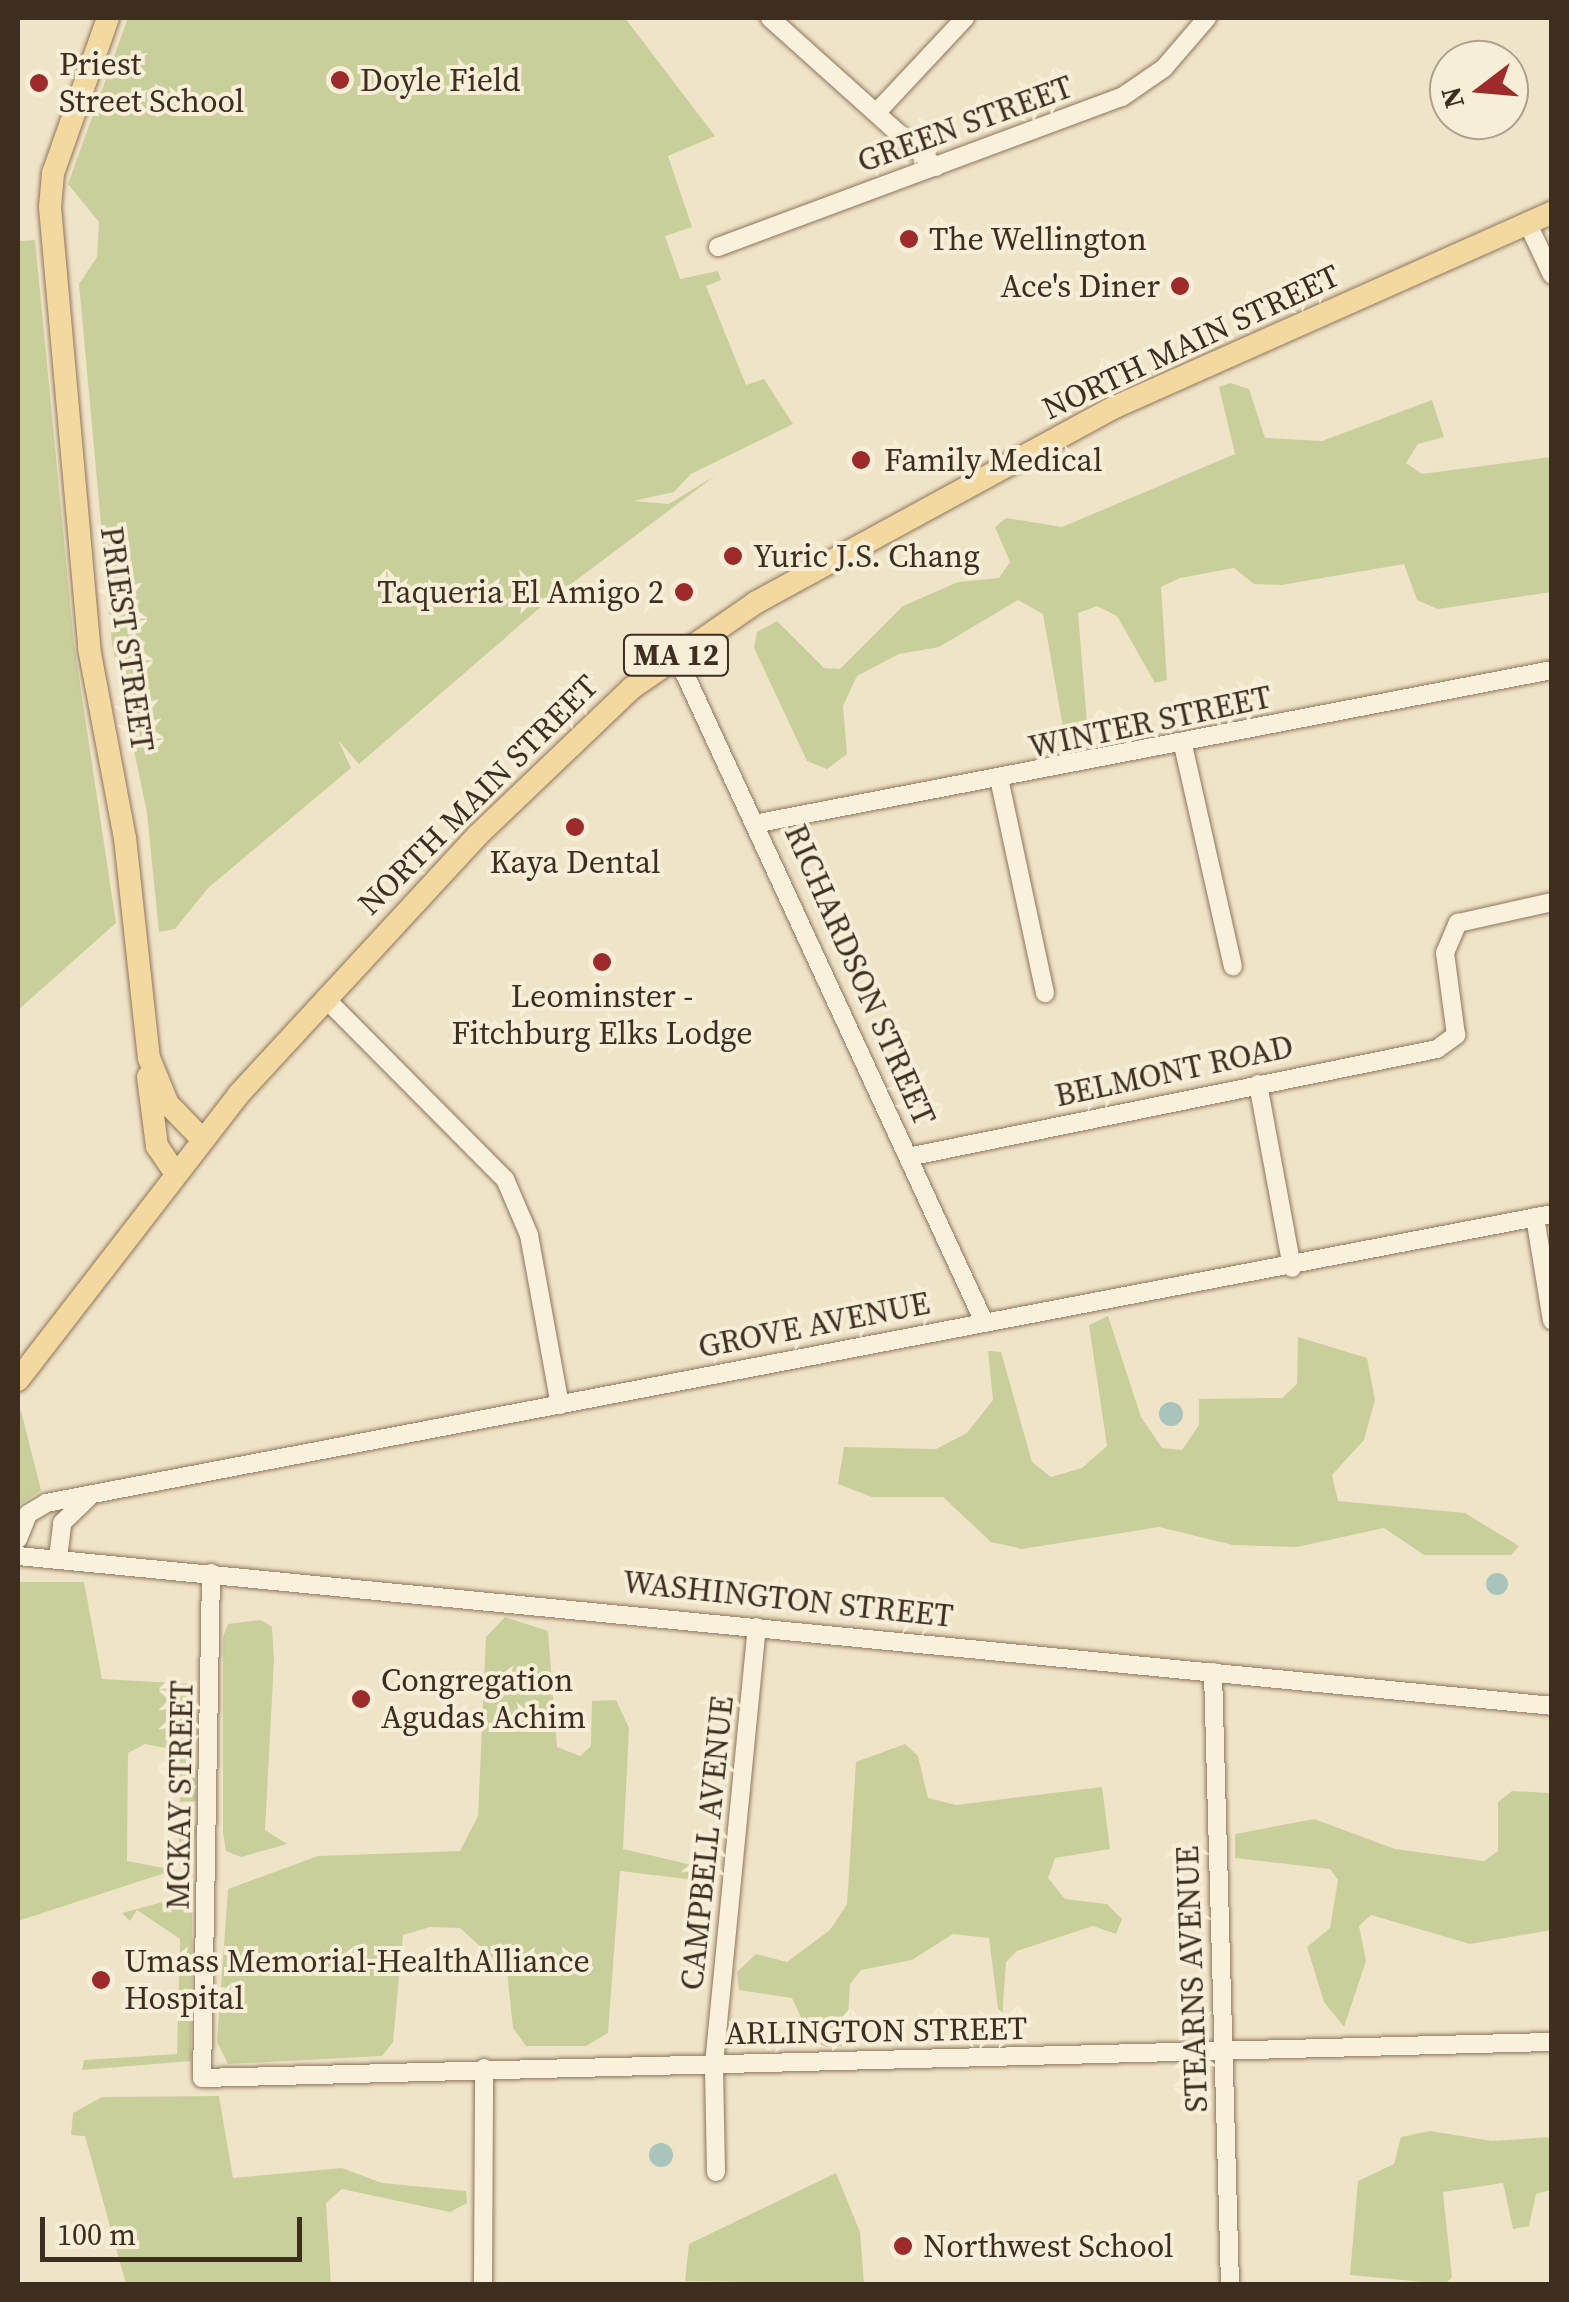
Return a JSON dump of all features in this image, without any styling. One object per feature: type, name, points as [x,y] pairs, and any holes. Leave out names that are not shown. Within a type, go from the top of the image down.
[{"type":"main road","name":"PRIEST STREET","points":[[108,18],[53,172],[50,207],[89,648],[125,838],[149,1058],[168,1104],[202,1140]]},
{"type":"main road","name":"NORTH MAIN STREET","points":[[18,1380],[202,1140],[325,998],[544,767],[676,655],[1114,407],[1552,212]]},
{"type":"main road","points":[[149,1058],[155,1136],[176,1174]]},
{"type":"street","points":[[770,18],[936,167]]},
{"type":"street","points":[[877,112],[965,18]]},
{"type":"street","name":"GREEN STREET","points":[[718,247],[1122,98],[1164,68],[1208,18]]},
{"type":"street","points":[[1528,224],[1552,275]]},
{"type":"street","name":"RICHARDSON STREET","points":[[676,655],[759,823],[984,1322]]},
{"type":"street","name":"WINTER STREET","points":[[759,823],[1000,783],[1552,670]]},
{"type":"street","points":[[1183,745],[1233,966]]},
{"type":"street","points":[[1000,783],[1045,993]]},
{"type":"street","name":"BELMONT ROAD","points":[[908,1156],[1452,1043],[1445,953],[1458,923],[1552,902]]},
{"type":"street","points":[[325,998],[505,1180],[529,1235],[560,1405]]},
{"type":"street","points":[[1258,1084],[1292,1268]]},
{"type":"street","points":[[1543,1215],[1552,1321]]},
{"type":"street","name":"GROVE AVENUE","points":[[18,1539],[36,1508],[984,1322],[1292,1268],[1543,1215]]},
{"type":"street","points":[[58,1558],[62,1523],[88,1498]]},
{"type":"street","name":"WASHINGTON STREET","points":[[18,1556],[1552,1706]]},
{"type":"street","name":"MCKAY STREET","points":[[202,2078],[211,1573]]},
{"type":"street","name":"CAMPBELL AVENUE","points":[[716,2172],[714,2064],[756,1626]]},
{"type":"street","name":"STEARNS AVENUE","points":[[1214,1672],[1230,2284]]},
{"type":"street","name":"ARLINGTON STREET","points":[[202,2078],[1552,2042]]},
{"type":"street","points":[[483,2284],[484,2068]]},
{"type":"green space","name":"Doyle Field","points":[[128,18],[625,18],[715,136],[668,156],[692,227],[665,236],[680,279],[718,271],[721,280],[706,286],[746,385],[764,379],[793,424],[691,474],[674,492],[633,501],[669,504],[716,475],[542,606],[359,764],[338,740],[351,768],[208,888],[175,929],[159,932],[147,813],[112,644],[79,284],[97,257],[99,222],[68,184]]},
{"type":"green space","points":[[35,240],[74,644],[116,923],[18,1010],[18,241]]},
{"type":"green space","points":[[1230,383],[1249,389],[1265,438],[1322,441],[1432,400],[1444,437],[1418,444],[1406,463],[1422,474],[1551,457],[1551,592],[1438,609],[1417,600],[1404,564],[1281,585],[1254,584],[1234,568],[1180,578],[1161,587],[1167,680],[1155,683],[1117,616],[1097,606],[1078,613],[1088,735],[1080,751],[1066,744],[1043,614],[1018,600],[939,647],[899,654],[857,676],[843,706],[847,754],[827,769],[807,761],[754,648],[757,632],[777,621],[824,668],[840,669],[903,606],[958,582],[999,578],[1010,562],[995,527],[1006,518],[1062,527],[1235,454],[1219,387]]},
{"type":"green space","points":[[1108,1316],[1141,1417],[1162,1448],[1182,1450],[1199,1425],[1199,1399],[1282,1398],[1297,1384],[1298,1337],[1367,1358],[1375,1400],[1364,1440],[1332,1475],[1338,1501],[1465,1513],[1519,1546],[1511,1555],[1424,1555],[1384,1528],[1297,1547],[1233,1545],[1159,1527],[1022,1549],[991,1542],[943,1497],[872,1497],[838,1484],[844,1447],[936,1449],[967,1433],[993,1400],[988,1351],[1001,1352],[1032,1462],[1051,1477],[1082,1468],[1107,1446],[1089,1325]]},
{"type":"green space","points":[[21,1411],[41,1490],[18,1506],[18,1415]]},
{"type":"green space","points":[[18,1582],[84,1582],[102,1679],[194,1684],[196,1801],[180,1802],[180,1751],[145,1744],[128,1753],[127,1861],[174,1870],[18,1921]]},
{"type":"green space","points":[[505,1617],[548,1631],[557,1747],[580,1756],[591,1746],[592,1701],[616,1700],[629,1728],[623,1849],[714,1870],[704,1881],[620,1871],[608,2033],[586,2046],[526,2046],[513,2028],[507,1971],[460,1928],[430,1927],[403,1935],[393,2042],[382,2056],[228,2064],[217,2042],[228,1889],[318,1856],[460,1851],[478,1816],[486,1637]]},
{"type":"green space","points":[[261,1620],[272,1627],[274,1660],[265,1830],[287,1844],[241,1857],[226,1851],[223,1833],[223,1637],[228,1624]]},
{"type":"green space","points":[[905,1744],[918,1756],[928,1798],[956,1805],[1102,1787],[1110,1849],[1055,1858],[1048,1878],[1065,1899],[1107,1904],[1122,1919],[1116,1934],[1093,1926],[1017,1951],[1006,1962],[1001,2032],[989,1938],[953,1934],[912,1960],[861,1970],[850,1984],[846,2046],[827,2047],[812,2041],[792,1998],[739,1990],[737,1972],[756,1954],[787,1962],[830,1930],[847,1904],[856,1762]]},
{"type":"green space","points":[[1512,1791],[1551,1793],[1551,1930],[1470,1944],[1371,1915],[1359,1926],[1366,1961],[1344,2027],[1324,2002],[1307,1947],[1330,1928],[1338,1880],[1330,1869],[1235,1858],[1235,1834],[1314,1819],[1395,1849],[1484,1861],[1498,1851],[1498,1802]]},
{"type":"green space","points":[[179,1822],[196,1826],[193,1859],[179,1869]]},
{"type":"green space","points":[[192,1894],[191,2061],[82,2070],[84,2060],[177,2054],[180,1939],[137,1910],[130,1921],[122,1913]]},
{"type":"green space","points":[[219,2096],[233,2178],[342,2168],[382,2183],[466,2191],[467,2203],[450,2212],[342,2189],[326,2203],[331,2284],[126,2284],[85,2136],[71,2135],[73,2113],[102,2097]]},
{"type":"green space","points":[[1430,2131],[1492,2141],[1551,2137],[1551,2190],[1536,2194],[1529,2226],[1513,2229],[1503,2183],[1443,2192],[1452,2278],[1444,2284],[1350,2275],[1358,2181],[1394,2164],[1401,2137]]},
{"type":"green space","points":[[836,2173],[860,2232],[864,2284],[685,2281],[689,2244]]},
{"type":"water","points":[[1171,1402],[1180,1405],[1180,1423],[1171,1426],[1162,1423],[1159,1414],[1162,1405]]},
{"type":"water","points":[[1497,1573],[1505,1576],[1505,1592],[1497,1595],[1489,1592],[1486,1584],[1489,1576]]},
{"type":"water","points":[[661,2143],[670,2146],[670,2164],[661,2167],[652,2164],[649,2155],[652,2146]]},
{"type":"place","name":"Doyle Field","points":[[340,80]]},
{"type":"place","name":"Priest Street School","points":[[39,83]]},
{"type":"place","name":"The Wellington","points":[[909,239]]},
{"type":"place","name":"Ace's Diner","points":[[1180,286]]},
{"type":"place","name":"Family Medical","points":[[861,460]]},
{"type":"place","name":"Yuric J.S. Chang","points":[[733,556]]},
{"type":"place","name":"Taqueria El Amigo 2","points":[[684,592]]},
{"type":"place","name":"Kaya Dental","points":[[575,827]]},
{"type":"place","name":"Leominster - Fitchburg Elks Lodge","points":[[602,962]]},
{"type":"place","name":"Congregation Agudas Achim","points":[[361,1699]]},
{"type":"place","name":"Umass Memorial-HealthAlliance Hospital","points":[[101,1980]]},
{"type":"place","name":"Northwest School","points":[[903,2246]]}]
